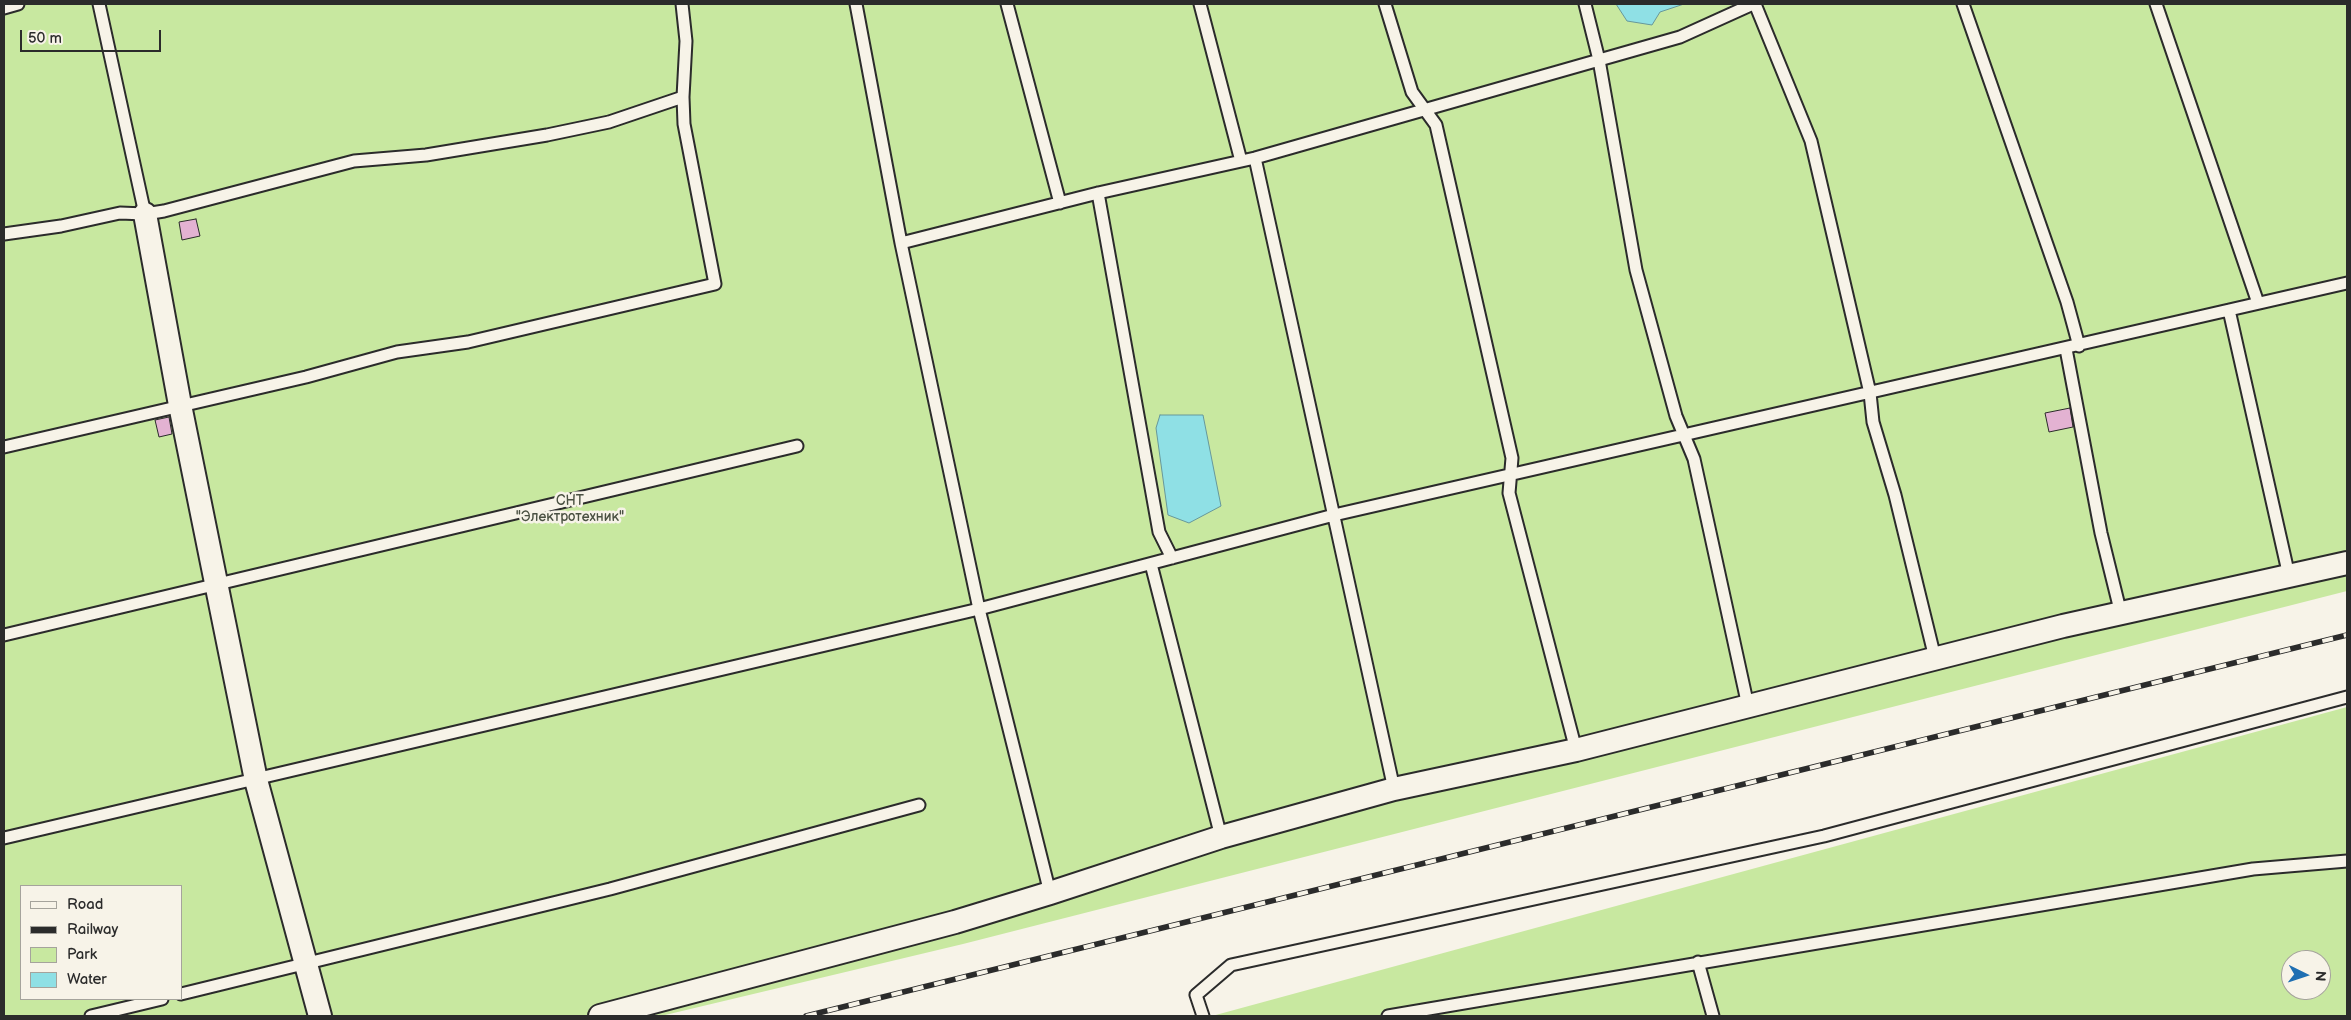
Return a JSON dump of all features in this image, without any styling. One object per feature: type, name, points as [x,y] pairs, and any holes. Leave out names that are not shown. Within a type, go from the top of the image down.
[{"type":"street","points":[[145,214],[180,404],[256,780],[320,1016]]},
{"type":"street","points":[[600,1016],[936,927],[1050,894],[1221,837],[1394,789],[1576,750],[2063,626],[2347,563]]},
{"type":"lane","points":[[4,8],[18,4]]},
{"type":"lane","points":[[99,4],[145,214]]},
{"type":"lane","points":[[4,446],[180,404],[306,377],[397,352],[468,342],[715,284],[684,124],[683,97],[686,41],[682,4]]},
{"type":"lane","points":[[856,4],[900,243],[979,609],[1050,894]]},
{"type":"lane","points":[[1007,4],[1060,203]]},
{"type":"lane","points":[[1200,4],[1241,161]]},
{"type":"lane","points":[[1386,4],[1412,92],[1436,125],[1512,458],[1509,493],[1576,750]]},
{"type":"lane","points":[[1585,4],[1599,60],[1636,270],[1676,416],[1694,459],[1748,706]]},
{"type":"lane","points":[[900,243],[1098,193],[1255,158],[1680,37],[1754,4],[1811,141],[1870,393],[1873,422],[1894,495],[1935,658]]},
{"type":"lane","points":[[1963,4],[2067,302],[2079,346]]},
{"type":"lane","points":[[2156,4],[2258,303]]},
{"type":"lane","points":[[4,234],[61,226],[120,213],[145,214],[164,211],[354,161],[426,155],[547,135],[609,122],[683,97]]},
{"type":"lane","points":[[1255,158],[1394,789]]},
{"type":"lane","points":[[1098,193],[1159,532],[1172,558]]},
{"type":"lane","points":[[4,838],[979,609],[1334,515],[2066,349],[2347,283]]},
{"type":"lane","points":[[2229,310],[2289,576]]},
{"type":"lane","points":[[2066,349],[2102,533],[2121,614]]},
{"type":"lane","points":[[4,635],[798,446]]},
{"type":"lane","points":[[1151,564],[1221,837]]},
{"type":"lane","points":[[1203,1016],[1196,995],[1231,965],[1824,836],[2347,697]]},
{"type":"lane","points":[[182,994],[610,889],[919,805]]},
{"type":"lane","points":[[1388,1016],[2253,869],[2347,861]]},
{"type":"lane","points":[[1698,962],[1714,1016]]},
{"type":"lane","points":[[91,1016],[158,1000]]},
{"type":"green space","name":"СНТ \"Электротехник\"","points":[[4,4],[2347,4],[2347,591],[963,944],[661,1016],[4,1016]]},
{"type":"green space","points":[[2347,707],[2347,1016],[1212,1016]]},
{"type":"water","points":[[1616,4],[1684,4],[1660,12],[1652,25],[1627,21]]},
{"type":"water","points":[[1160,415],[1203,415],[1221,506],[1189,523],[1168,515],[1156,428]]},
{"type":"building","points":[[196,219],[200,236],[182,240],[179,222]]},
{"type":"building","points":[[2070,408],[2073,427],[2049,432],[2045,413]]},
{"type":"building","points":[[169,417],[172,434],[159,437],[155,420]]},
{"type":"railway","points":[[806,1016],[2347,635]]}]
